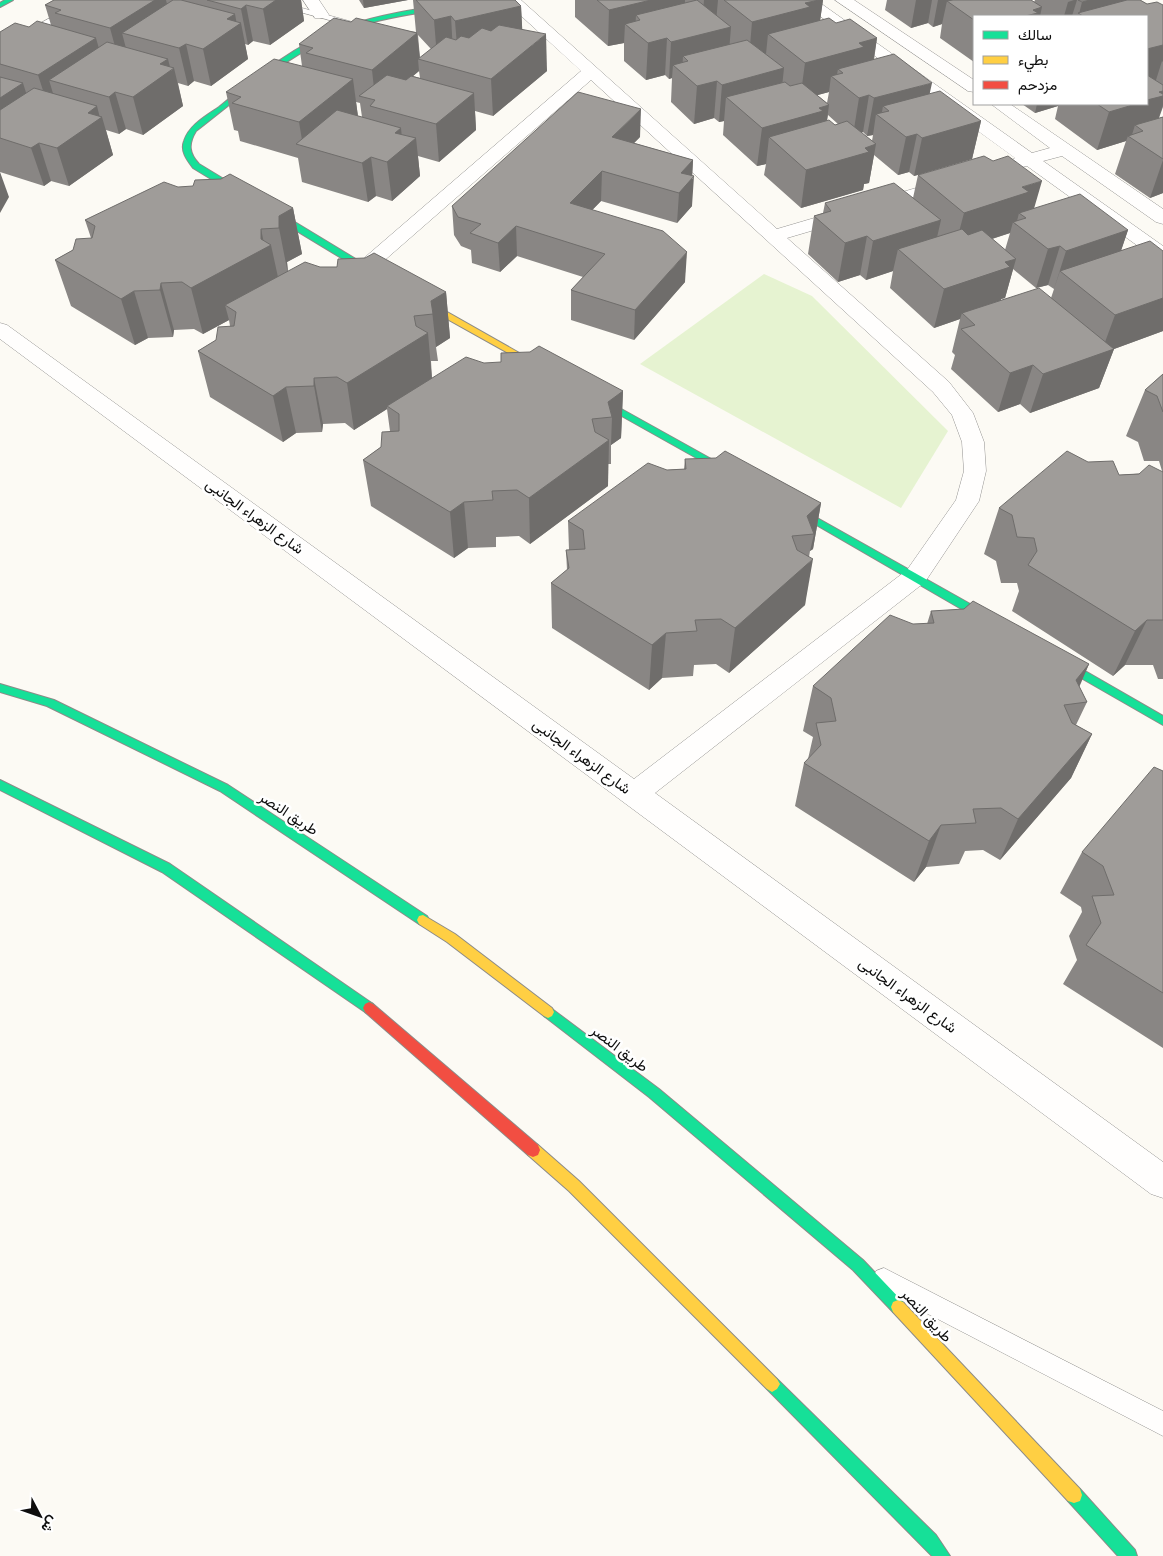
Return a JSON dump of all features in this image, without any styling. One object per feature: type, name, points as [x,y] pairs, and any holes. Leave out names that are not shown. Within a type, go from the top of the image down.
[{"type":"main road","points":[[0,6],[10,0]]},
{"type":"main road","points":[[389,283],[363,269],[196,166],[186,155],[185,142],[193,130],[315,42],[376,20],[490,0]]},
{"type":"main road","points":[[407,293],[553,375]]},
{"type":"main road","points":[[579,389],[743,480]]},
{"type":"main road","points":[[778,499],[1010,631]]},
{"type":"main road","points":[[1044,651],[1163,722]]},
{"type":"main road","name":"طريق النصر","points":[[0,688],[50,702],[224,788],[451,938],[654,1093],[858,1265],[1024,1440],[1129,1556]]},
{"type":"main road","points":[[0,786],[166,868],[379,1015],[574,1186],[930,1541],[942,1556]]},
{"type":"street","points":[[0,53],[93,0]]},
{"type":"street","points":[[311,0],[321,15]]},
{"type":"street","points":[[512,0],[941,387],[962,413],[973,442],[975,471],[967,501],[916,576],[634,794]]},
{"type":"street","points":[[806,0],[1031,159],[1163,256]]},
{"type":"street","points":[[843,0],[973,86]]},
{"type":"street","points":[[363,269],[591,71]]},
{"type":"street","points":[[1000,105],[1163,218]]},
{"type":"street","points":[[1002,168],[1066,149]]},
{"type":"street","points":[[774,236],[964,179]]},
{"type":"street","name":"شارع الزهراء الجانبى","points":[[0,329],[1163,1182]]},
{"type":"lane","points":[[261,0],[358,25]]},
{"type":"lane","points":[[858,1265],[1163,1424]]},
{"type":"green space","points":[[764,274],[812,296],[948,431],[901,508],[640,364]]},
{"type":"building","points":[[54,0],[155,0],[110,28],[55,13],[61,10],[45,5]]},
{"type":"building","points":[[173,0],[181,0],[235,14],[227,19],[241,23],[203,49],[186,44],[179,48],[122,33]]},
{"type":"building","points":[[207,0],[276,0],[263,9],[246,5],[241,9]]},
{"type":"building","points":[[416,0],[515,0],[521,6],[455,21],[451,16],[434,20]]},
{"type":"building","points":[[597,0],[651,0],[609,10]]},
{"type":"building","points":[[697,0],[731,27],[671,42],[667,38],[648,43],[625,24],[640,20],[636,15]]},
{"type":"building","points":[[724,0],[819,0],[805,3],[810,7],[752,22]]},
{"type":"building","points":[[1031,0],[1042,7],[1033,10],[1038,13],[1029,15],[973,15],[973,19],[947,1]]},
{"type":"building","points":[[1127,0],[1140,0],[1147,4],[1157,2],[1163,5],[1163,45],[1148,49],[1148,15],[1081,15],[1078,13]]},
{"type":"building","points":[[334,18],[351,22],[356,18],[417,33],[372,70],[306,53],[313,48],[299,44]]},
{"type":"building","points":[[829,18],[836,23],[850,19],[877,38],[859,43],[864,47],[805,63],[768,34]]},
{"type":"building","points":[[37,21],[96,38],[38,75],[0,64],[0,32],[15,23],[29,27]]},
{"type":"building","points":[[499,25],[546,34],[491,79],[418,59],[446,37],[456,40],[461,36],[469,38],[482,28],[491,31]]},
{"type":"building","points":[[747,40],[784,68],[722,85],[717,81],[697,86],[673,65],[688,61],[683,56]]},
{"type":"building","points":[[107,42],[168,59],[160,64],[174,68],[133,97],[115,92],[109,97],[49,80]]},
{"type":"building","points":[[894,54],[932,83],[874,98],[869,95],[859,98],[831,76],[843,73],[838,69]]},
{"type":"building","points":[[274,59],[353,79],[299,122],[232,103],[241,97],[226,92]]},
{"type":"building","points":[[387,75],[406,80],[411,76],[474,93],[436,124],[370,106],[375,100],[359,96]]},
{"type":"building","points":[[1148,76],[1163,85],[1163,91],[1159,92],[1163,96],[1148,100]]},
{"type":"building","points":[[0,77],[23,83],[0,98]]},
{"type":"building","points":[[785,82],[790,86],[802,83],[829,105],[819,108],[823,111],[762,128],[726,97]]},
{"type":"building","points":[[34,88],[97,106],[88,113],[102,117],[57,148],[39,143],[31,148],[0,138],[0,110]]},
{"type":"building","points":[[940,91],[981,121],[922,138],[917,134],[906,137],[876,114],[889,111],[883,106]]},
{"type":"building","points":[[578,92],[641,109],[612,137],[693,160],[681,173],[694,176],[679,193],[602,171],[570,203],[663,231],[687,252],[635,310],[571,290],[605,254],[516,226],[498,243],[470,233],[481,224],[458,217],[452,206]]},
{"type":"building","points":[[1098,105],[1133,105],[1109,112]]},
{"type":"building","points":[[337,110],[401,128],[395,133],[416,138],[387,162],[371,157],[362,163],[296,144]]},
{"type":"building","points":[[1163,117],[1163,159],[1128,136],[1143,131],[1135,125]]},
{"type":"building","points":[[829,120],[835,125],[847,121],[876,144],[865,148],[869,152],[806,170],[769,137]]},
{"type":"building","points":[[984,156],[993,161],[1008,156],[1042,181],[1022,187],[1029,192],[964,213],[918,175]]},
{"type":"building","points":[[230,174],[293,208],[279,216],[279,228],[261,229],[261,239],[271,245],[191,288],[182,282],[161,283],[160,290],[134,291],[121,299],[55,260],[73,250],[76,239],[92,238],[95,226],[85,220],[164,182],[178,187],[193,186],[195,180],[221,179]]},
{"type":"building","points":[[894,183],[941,220],[873,241],[867,236],[845,243],[814,216],[831,211],[825,203]]},
{"type":"building","points":[[1080,194],[1128,230],[1066,251],[1060,246],[1048,249],[1013,222],[1026,218],[1019,213]]},
{"type":"building","points":[[962,229],[968,235],[982,230],[1016,259],[1005,262],[1010,267],[944,289],[898,249]]},
{"type":"building","points":[[1150,241],[1163,251],[1163,298],[1115,315],[1060,271]]},
{"type":"building","points":[[374,253],[446,292],[431,301],[433,314],[414,316],[416,326],[428,333],[347,383],[337,377],[314,378],[314,386],[286,387],[273,396],[198,351],[216,340],[218,327],[234,326],[236,312],[225,305],[305,262],[320,267],[337,267],[338,259],[365,258]]},
{"type":"building","points":[[1039,288],[1114,349],[1043,374],[1033,365],[1010,373],[961,329],[975,325],[962,313]]},
{"type":"building","points":[[539,346],[623,391],[608,402],[612,417],[592,419],[595,432],[609,440],[529,498],[517,490],[492,491],[493,500],[464,502],[450,512],[363,460],[381,447],[382,432],[399,431],[399,414],[387,406],[466,357],[484,363],[501,362],[501,353],[530,352]]},
{"type":"building","points":[[1163,374],[1163,412],[1157,396],[1145,390]]},
{"type":"building","points":[[725,451],[821,503],[807,516],[814,534],[792,536],[797,550],[813,559],[735,628],[721,619],[695,620],[697,631],[666,633],[652,645],[551,583],[569,568],[566,550],[585,549],[583,530],[568,521],[648,463],[667,470],[686,469],[685,459],[716,458]]},
{"type":"building","points":[[1067,451],[1088,462],[1113,461],[1119,475],[1139,474],[1149,465],[1163,472],[1163,620],[1147,620],[1135,631],[1028,565],[1037,551],[1034,538],[1017,537],[1012,515],[999,508]]},
{"type":"building","points":[[973,601],[1089,664],[1076,680],[1087,702],[1064,705],[1072,723],[1092,734],[1018,819],[1001,808],[973,809],[976,823],[941,825],[929,841],[804,763],[821,745],[816,723],[836,721],[831,698],[813,686],[890,615],[913,624],[934,623],[931,611],[964,609]]},
{"type":"building","points":[[1154,767],[1163,771],[1163,993],[1086,945],[1101,923],[1092,896],[1114,895],[1103,866],[1082,852]]},
{"type":"traffic: fast","points":[[0,5],[10,0]]},
{"type":"traffic: fast","points":[[379,277],[196,166],[187,153],[186,145],[193,130],[265,74],[323,38],[379,18],[489,0]]},
{"type":"traffic: fast","points":[[589,394],[737,477]]},
{"type":"traffic: fast","points":[[785,503],[1000,626]]},
{"type":"traffic: fast","points":[[1052,656],[1163,721]]},
{"type":"traffic: fast","points":[[0,688],[50,703],[224,788],[423,920]]},
{"type":"traffic: fast","points":[[0,785],[166,868],[369,1008]]},
{"type":"traffic: fast","points":[[548,1012],[654,1093],[858,1265],[898,1307]]},
{"type":"traffic: fast","points":[[772,1384],[930,1541],[942,1556]]},
{"type":"traffic: fast","points":[[1074,1495],[1129,1556]]},
{"type":"traffic: slow","points":[[416,298],[547,371]]},
{"type":"traffic: slow","points":[[423,920],[451,938],[548,1012]]},
{"type":"traffic: slow","points":[[533,1150],[574,1186],[772,1384]]},
{"type":"traffic: slow","points":[[898,1307],[1074,1495]]},
{"type":"traffic: jam","points":[[369,1008],[533,1150]]}]
